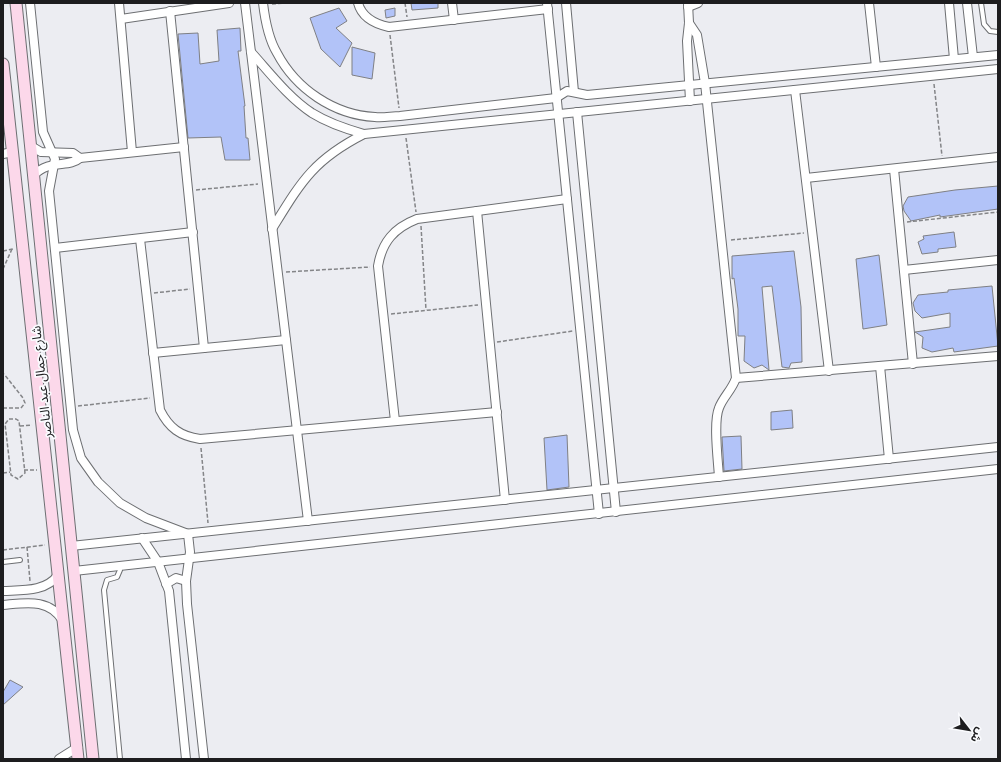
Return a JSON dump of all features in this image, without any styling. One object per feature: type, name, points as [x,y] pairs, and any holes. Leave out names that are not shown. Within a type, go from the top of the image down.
[{"type":"main road","name":"شارع جمال عبد الناصر","points":[[16,3],[72,546],[92,759]]},
{"type":"main road","name":"شارع جمال عبد الناصر","points":[[3,64],[8,153],[33,335],[54,543],[78,747],[78,759]]},
{"type":"main road","points":[[33,335],[43,335],[50,332]]},
{"type":"main road","points":[[36,361],[42,358],[53,359]]},
{"type":"street","points":[[30,3],[43,132],[53,153],[55,164],[49,186],[70,407],[76,444],[81,458],[98,482],[120,503],[132,511],[188,534]]},
{"type":"street","points":[[119,3],[132,152]]},
{"type":"street","points":[[121,19],[229,3]]},
{"type":"street","points":[[245,3],[308,521]]},
{"type":"street","points":[[358,3],[367,18],[377,24],[390,27],[454,20],[548,6],[556,98],[559,114],[599,514]]},
{"type":"street","points":[[452,3],[454,20]]},
{"type":"street","points":[[566,3],[574,92]]},
{"type":"street","points":[[690,101],[687,34],[689,23],[688,5],[698,3]]},
{"type":"street","points":[[868,3],[876,67]]},
{"type":"street","points":[[949,3],[954,59]]},
{"type":"street","points":[[967,3],[973,57]]},
{"type":"street","points":[[263,4],[267,30],[276,53],[290,73],[307,91],[328,104],[351,113],[375,117],[400,116],[556,98],[565,91],[587,95],[998,55]]},
{"type":"street","points":[[170,12],[204,348]]},
{"type":"street","points":[[689,23],[697,35],[705,83],[736,378],[733,386],[719,408],[716,418],[718,477]]},
{"type":"street","points":[[251,52],[291,96],[313,113],[337,126],[364,134]]},
{"type":"street","points":[[272,229],[303,180],[320,161],[341,146],[364,134],[998,69]]},
{"type":"street","points":[[795,90],[830,371]]},
{"type":"street","points":[[577,112],[616,512]]},
{"type":"street","points":[[31,146],[42,152],[74,153],[80,158]]},
{"type":"street","points":[[34,175],[45,166],[75,161],[80,158],[184,147]]},
{"type":"street","points":[[806,178],[998,157]]},
{"type":"street","points":[[894,169],[901,224],[913,364]]},
{"type":"street","points":[[395,421],[378,266],[380,253],[386,241],[394,231],[405,224],[419,219],[567,199]]},
{"type":"street","points":[[477,211],[505,500]]},
{"type":"street","points":[[55,248],[193,232]]},
{"type":"street","points":[[140,239],[157,397],[160,410],[166,422],[175,431],[187,437],[200,439],[497,412]]},
{"type":"street","points":[[904,270],[998,260]]},
{"type":"street","points":[[153,353],[286,340]]},
{"type":"street","points":[[736,378],[998,356]]},
{"type":"street","points":[[880,366],[889,459]]},
{"type":"street","points":[[72,546],[998,447]]},
{"type":"street","points":[[74,571],[998,469]]},
{"type":"street","points":[[188,534],[190,558],[186,581],[204,759]]},
{"type":"street","points":[[142,538],[158,562],[166,584],[171,606],[186,759]]},
{"type":"street","points":[[4,590],[29,589],[48,585],[58,575]]},
{"type":"street","points":[[166,584],[176,578],[186,581]]},
{"type":"street","points":[[29,589],[30,603]]},
{"type":"street","points":[[3,606],[30,603],[46,605],[53,609],[63,621]]},
{"type":"street","points":[[59,759],[78,747]]},
{"type":"lane","points":[[981,3],[984,24],[990,31],[998,32]]},
{"type":"lane","points":[[3,562],[20,560]]},
{"type":"lane","points":[[119,566],[120,570],[117,577],[107,580],[104,590],[120,759]]},
{"type":"path","points":[[263,4],[284,3]]},
{"type":"path","points":[[405,3],[407,25]]},
{"type":"path","points":[[390,27],[400,116]]},
{"type":"path","points":[[933,76],[942,163]]},
{"type":"path","points":[[405,130],[419,219],[426,310]]},
{"type":"path","points":[[188,191],[267,184]]},
{"type":"path","points":[[901,224],[998,212]]},
{"type":"path","points":[[721,242],[812,232]]},
{"type":"path","points":[[3,269],[12,249]]},
{"type":"path","points":[[278,273],[378,266]]},
{"type":"path","points":[[146,294],[198,288]]},
{"type":"path","points":[[383,314],[486,304]]},
{"type":"path","points":[[490,343],[581,330]]},
{"type":"path","points":[[3,369],[3,375],[23,398],[25,403],[21,408],[3,408]]},
{"type":"path","points":[[70,407],[157,397]]},
{"type":"path","points":[[13,418],[19,421],[20,426],[24,470],[23,476],[18,479],[12,478],[10,472],[4,427],[6,421],[13,418]]},
{"type":"path","points":[[20,426],[42,424]]},
{"type":"path","points":[[200,439],[209,531]]},
{"type":"path","points":[[24,470],[46,469]]},
{"type":"path","points":[[3,472],[10,472]]},
{"type":"path","points":[[3,550],[54,543]]},
{"type":"path","points":[[27,547],[29,589]]},
{"type":"building","points":[[411,3],[438,3],[438,8],[412,10]]},
{"type":"building","points":[[339,8],[347,21],[336,28],[352,43],[340,67],[321,49],[310,18]]},
{"type":"building","points":[[395,8],[395,16],[386,18],[385,10]]},
{"type":"building","points":[[240,28],[241,51],[238,51],[245,106],[246,138],[248,138],[250,160],[225,160],[221,137],[188,138],[178,34],[198,33],[200,64],[219,61],[217,30]]},
{"type":"building","points":[[352,47],[375,53],[372,79],[352,75]]},
{"type":"building","points":[[998,186],[998,209],[940,217],[940,215],[911,221],[904,211],[903,206],[908,197],[955,190]]},
{"type":"building","points":[[954,232],[956,247],[938,249],[938,252],[922,254],[918,242],[924,239],[923,236]]},
{"type":"building","points":[[794,251],[801,307],[802,362],[791,363],[789,368],[782,367],[772,286],[762,287],[769,370],[762,365],[754,368],[744,361],[745,336],[738,336],[738,309],[734,278],[732,279],[732,256]]},
{"type":"building","points":[[879,255],[887,325],[863,329],[856,259]]},
{"type":"building","points":[[992,286],[998,346],[954,352],[953,348],[932,352],[922,348],[923,337],[915,332],[950,327],[950,313],[922,318],[915,311],[913,303],[918,295],[948,292],[948,290]]},
{"type":"building","points":[[792,410],[793,428],[771,430],[771,412]]},
{"type":"building","points":[[567,435],[569,487],[547,490],[544,438]]},
{"type":"building","points":[[741,436],[742,469],[724,471],[722,437]]},
{"type":"building","points":[[10,680],[23,687],[3,705],[3,692]]}]
